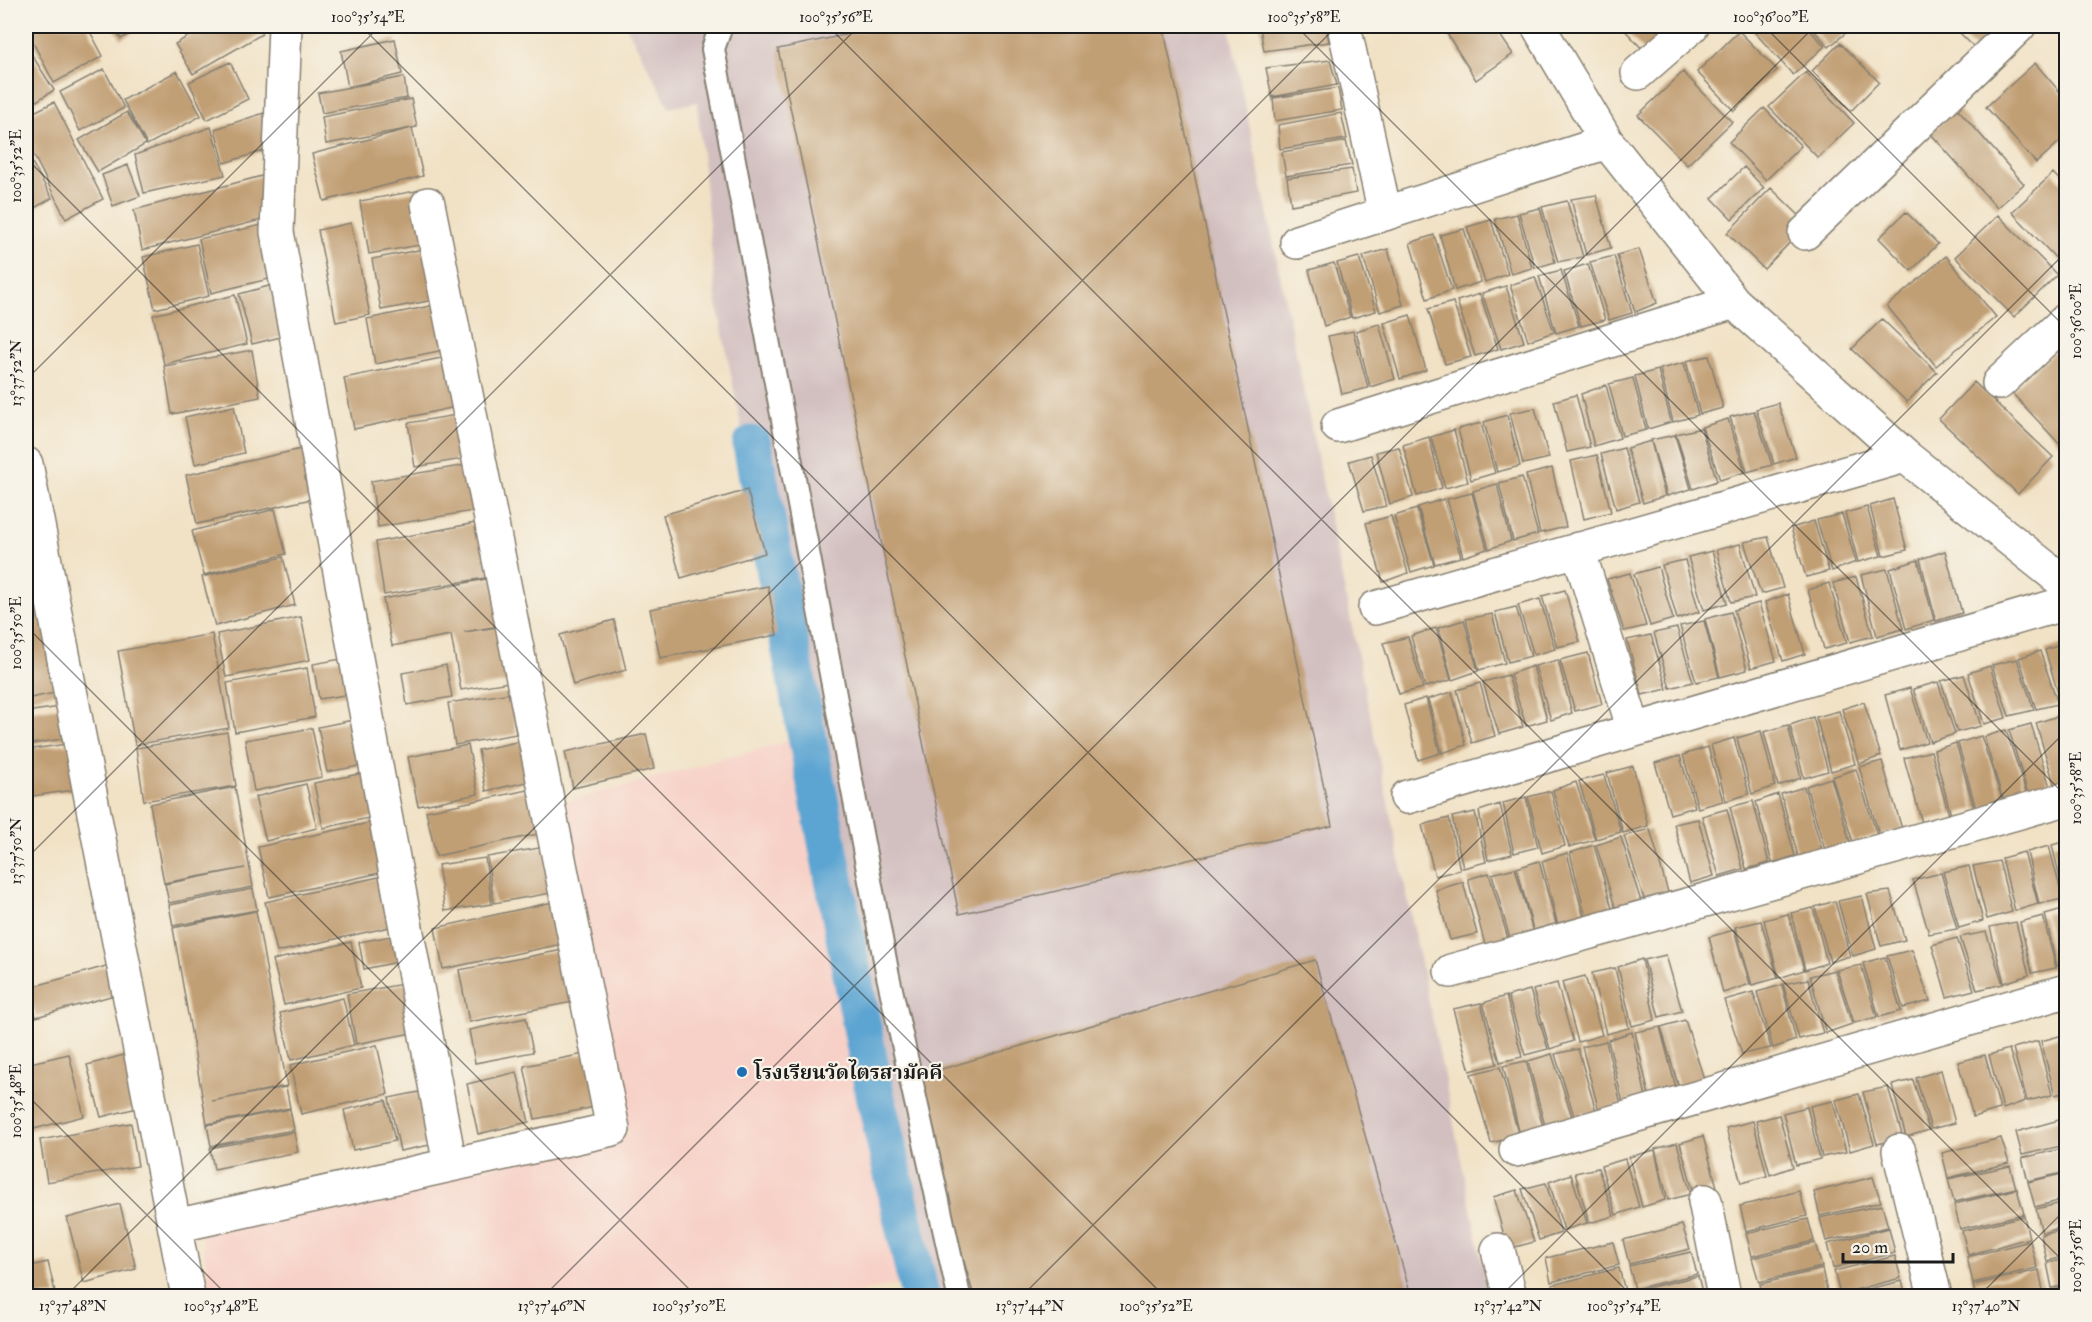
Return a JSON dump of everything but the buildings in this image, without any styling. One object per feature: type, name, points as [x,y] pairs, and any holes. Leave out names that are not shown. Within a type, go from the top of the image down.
[{"type":"street","points":[[285,26],[277,231],[450,1165]]},
{"type":"street","points":[[1344,26],[1384,214]]},
{"type":"street","points":[[1538,26],[1607,142],[1734,302],[1905,456],[2067,584]]},
{"type":"street","points":[[1638,73],[1692,26]]},
{"type":"street","points":[[1805,233],[2019,26]]},
{"type":"street","points":[[1297,242],[1607,142]]},
{"type":"street","points":[[175,1226],[613,1129],[428,204]]},
{"type":"street","points":[[1338,426],[1734,302]]},
{"type":"street","points":[[1999,383],[2067,320]]},
{"type":"street","points":[[1375,608],[1905,456]]},
{"type":"street","points":[[26,464],[188,1296]]},
{"type":"street","points":[[1578,549],[1634,730]]},
{"type":"street","points":[[1407,797],[2067,603]]},
{"type":"street","points":[[1451,971],[2067,799]]},
{"type":"street","points":[[1516,1150],[2067,991]]},
{"type":"street","points":[[1899,1151],[1935,1296]]},
{"type":"street","points":[[1705,1201],[1724,1296]]},
{"type":"street","points":[[1498,1250],[1510,1296]]},
{"type":"lane","points":[[721,26],[713,49],[715,60],[888,976],[959,1296]]},
{"type":"shaded area","points":[[626,26],[1229,26],[1489,1296],[912,1296],[716,298],[697,102],[670,108]]},
{"type":"shaded area","name":"โรงเรียนวัดไตรสามัคคี","points":[[803,737],[909,1281],[845,1296],[211,1296],[201,1234],[629,1135],[563,803]]},
{"type":"waterway","points":[[752,445],[873,1085],[920,1296]]},
{"type":"place","name":"โรงเรียนวัดไตรสามัคคี","points":[[742,1072]]}]
